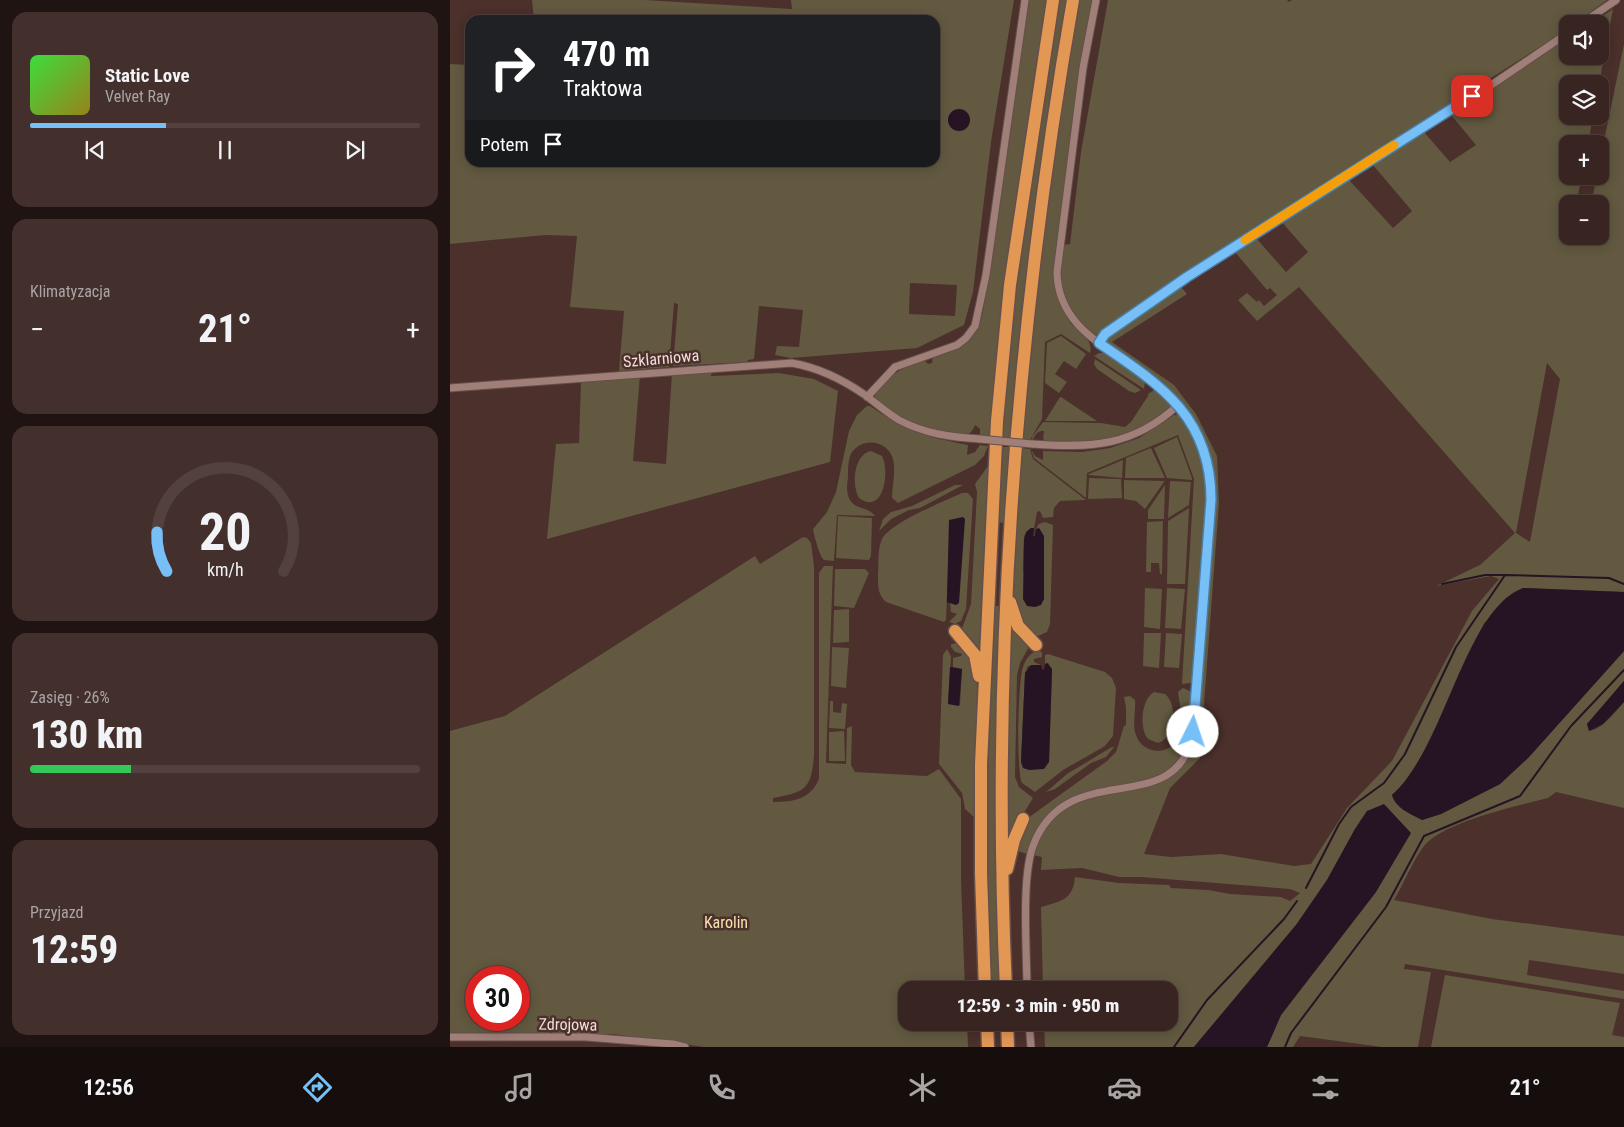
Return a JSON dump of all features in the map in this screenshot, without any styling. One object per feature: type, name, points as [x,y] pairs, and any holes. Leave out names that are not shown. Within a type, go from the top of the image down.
[{"type":"highway","points":[[985,981],[981,874],[983,712],[997,420],[1010,285],[1053,0]]},
{"type":"highway","points":[[1006,981],[1002,918],[1001,714],[1008,566],[1029,292],[1073,0]]},
{"type":"highway","points":[[986,462],[997,420]]},
{"type":"highway","points":[[1008,566],[1012,614],[1021,631],[1036,645]]},
{"type":"highway","points":[[955,631],[972,650],[977,662],[983,712]]},
{"type":"highway","points":[[1002,918],[1009,857],[1023,819]]},
{"type":"highway","points":[[987,1031],[988,1047]]},
{"type":"highway","points":[[1007,1031],[1008,1047]]},
{"type":"street","points":[[867,397],[895,367],[957,345],[966,338],[975,326],[986,275],[1025,0]]},
{"type":"street","points":[[1027,981],[1028,869],[1032,848],[1043,825],[1058,810],[1078,798],[1096,792],[1144,784],[1166,777],[1183,761],[1191,742],[1211,490],[1202,446],[1194,428],[1178,404],[1156,383],[1077,325],[1066,310],[1059,291],[1056,272],[1083,68],[1096,0]]},
{"type":"street","points":[[1594,15],[1616,0]]},
{"type":"street","points":[[1099,343],[1105,334],[1187,277],[1459,103],[1484,90],[1559,39]]},
{"type":"street","name":"Szklarniowa","points":[[450,388],[782,362],[818,369],[837,378],[867,397],[890,415],[925,431],[980,440],[1080,447],[1114,442],[1155,423],[1178,404]]},
{"type":"street","points":[[1030,1031],[1031,1047]]},
{"type":"street","name":"Zdrojowa","points":[[450,1037],[586,1037],[673,1044],[685,1047]]},
{"type":"green space","points":[[532,0],[645,0],[792,9],[791,0],[1014,0],[991,142],[973,292],[964,325],[917,348],[791,358],[775,355],[777,346],[799,347],[803,310],[759,306],[754,359],[747,362],[673,366],[678,304],[674,303],[669,367],[619,371],[624,311],[570,307],[577,236],[545,235],[450,244],[450,64],[465,65],[465,167],[940,167],[940,15],[534,15]],"holes":[[[910,283],[957,285],[955,316],[909,314]]]},
{"type":"green space","points":[[1029,0],[1048,0],[1015,218],[990,437],[980,437],[980,429],[975,425],[968,434],[958,436],[946,435],[934,432],[895,413],[876,400],[874,394],[886,381],[902,369],[924,360],[928,364],[932,363],[933,357],[959,347],[971,336],[980,321]]},
{"type":"green space","points":[[1058,0],[1068,0],[1011,439],[1001,438],[1020,253]]},
{"type":"green space","points":[[1077,0],[1093,0],[1071,137],[1054,270],[1060,304],[1070,322],[1088,340],[1091,348],[1090,353],[1061,334],[1045,342],[1042,419],[1030,440],[1022,440],[1037,274]]},
{"type":"green space","points":[[1108,0],[1287,0],[1289,2],[1292,0],[1607,0],[1586,15],[1559,15],[1559,35],[1169,283],[1113,326],[1095,336],[1084,327],[1068,306],[1061,277],[1062,245],[1070,244],[1081,152]]},
{"type":"green space","points":[[1613,9],[1609,30],[1609,15],[1604,15]]},
{"type":"green space","points":[[1559,44],[1559,65],[1603,65],[1601,75],[1559,75],[1559,125],[1591,125],[1590,135],[1559,135],[1559,185],[1580,185],[1578,195],[1559,195],[1559,245],[1609,245],[1609,195],[1593,195],[1595,185],[1609,185],[1609,135],[1605,135],[1607,125],[1609,125],[1609,116],[1624,44],[1624,592],[1523,588],[1484,623],[1426,749],[1404,783],[1392,795],[1403,809],[1422,820],[1441,814],[1500,784],[1529,757],[1624,651],[1624,681],[1587,724],[1589,731],[1594,730],[1608,720],[1624,702],[1624,808],[1556,792],[1548,798],[1463,822],[1434,837],[1424,846],[1394,900],[1492,919],[1624,936],[1624,974],[1529,960],[1527,975],[1624,991],[1624,999],[1405,964],[1404,969],[1431,972],[1418,1047],[1382,1047],[1300,1036],[1293,1047],[1267,1047],[1281,1015],[1376,892],[1367,811],[1327,880],[1296,925],[1194,1047],[1045,1047],[1044,1031],[1178,1031],[1178,981],[1043,981],[1041,907],[1060,901],[1069,895],[1074,885],[1075,877],[1119,883],[1169,885],[1171,888],[1208,890],[1230,894],[1281,897],[1290,901],[1300,893],[1290,889],[1141,877],[1119,877],[1082,868],[1041,870],[1042,857],[1033,855],[1049,825],[1070,807],[1094,797],[1145,787],[1167,778],[1185,763],[1196,736],[1213,509],[1210,465],[1198,432],[1187,413],[1106,345],[1105,338],[1181,287],[1187,294],[1112,342],[1174,385],[1196,414],[1217,456],[1219,503],[1200,758],[1170,788],[1144,854],[1171,857],[1221,854],[1294,866],[1311,864],[1347,808],[1392,761],[1472,611],[1499,579],[1491,576],[1436,586],[1480,565],[1515,533],[1299,287],[1257,321],[1238,300],[1247,293],[1257,302],[1259,300],[1264,306],[1277,295],[1270,288],[1267,290],[1235,252],[1256,238],[1286,272],[1308,252],[1281,221],[1295,215],[1349,180],[1393,228],[1412,211],[1373,165],[1424,132],[1450,162],[1476,145],[1451,115]],"holes":[[[1547,363],[1560,379],[1530,542],[1516,533]]]},
{"type":"green space","points":[[1061,336],[1086,354],[1076,369],[1064,361],[1055,374],[1067,382],[1059,393],[1045,383],[1047,343]]},
{"type":"green space","points":[[1099,353],[1107,353],[1142,376],[1145,382],[1144,389],[1094,356]]},
{"type":"green space","points":[[1095,359],[1141,390],[1135,393],[1129,391],[1097,369],[1094,364]]},
{"type":"green space","points":[[712,370],[711,376],[779,373],[814,379],[838,391],[830,462],[547,539],[556,444],[579,443],[581,380],[640,375],[633,461],[666,464],[672,373]]},
{"type":"green space","points":[[1154,390],[1162,392],[1170,400],[1170,407],[1140,428],[1126,434],[1084,442],[1048,442],[1043,439],[1044,431],[1041,431],[1032,440],[1032,437],[1043,422],[1101,423],[1125,427],[1131,422],[1148,394]]},
{"type":"green space","points":[[1061,397],[1097,421],[1045,421]]},
{"type":"green space","points":[[867,406],[906,428],[939,439],[968,445],[967,455],[975,452],[980,445],[988,446],[984,456],[975,465],[898,503],[892,498],[894,469],[890,453],[880,444],[874,443],[867,443],[855,448],[849,462],[848,495],[853,503],[875,516],[837,515],[834,561],[824,560],[819,551],[813,529],[827,512],[836,492],[849,431],[857,415]]},
{"type":"green space","points":[[1181,414],[1191,429],[1203,460],[1208,502],[1194,679],[1191,683],[1182,684],[1194,479],[1178,435],[1087,473],[1086,498],[1034,458],[1031,449],[1035,456],[1043,460],[1043,451],[1082,452],[1110,448],[1139,438],[1174,415]]},
{"type":"green space","points":[[1177,437],[1192,480],[1167,478],[1154,448]]},
{"type":"green space","points":[[1000,447],[1011,447],[1005,523],[995,522]]},
{"type":"green space","points":[[1021,448],[1030,449],[1033,459],[1086,500],[1060,501],[1054,508],[1053,517],[1043,518],[1040,511],[1037,512],[1034,528],[1031,528],[1024,536],[1023,572],[1042,533],[1039,529],[1036,529],[1039,524],[1045,522],[1053,525],[1050,624],[1047,632],[1036,637],[1028,634],[1014,602],[1013,588]]},
{"type":"green space","points":[[1151,448],[1165,478],[1125,478],[1126,458]]},
{"type":"green space","points":[[871,451],[882,456],[885,481],[879,497],[874,501],[867,502],[859,498],[855,486],[855,478],[861,458],[865,453]]},
{"type":"green space","points":[[1123,460],[1122,478],[1088,475],[1089,474]]},
{"type":"green space","points":[[988,466],[990,466],[979,658],[961,631],[971,604],[977,492],[975,484]]},
{"type":"green space","points":[[1089,478],[1121,479],[1122,498],[1088,499]]},
{"type":"green space","points":[[1124,480],[1164,482],[1145,509],[1136,501],[1124,499]]},
{"type":"green space","points":[[1170,481],[1191,482],[1189,505],[1168,518]]},
{"type":"green space","points":[[955,485],[963,485],[920,508],[909,510],[891,519],[879,531],[883,519],[891,512],[912,506]]},
{"type":"green space","points":[[1165,485],[1164,519],[1148,519],[1148,510]]},
{"type":"green space","points":[[962,493],[968,493],[973,499],[966,609],[961,621],[955,624],[949,622],[957,614],[951,612],[950,603],[956,605],[950,518],[946,620],[944,622],[886,602],[881,596],[878,586],[879,552],[882,539],[906,519]]},
{"type":"green space","points":[[1189,508],[1185,584],[1167,584],[1168,521]]},
{"type":"green space","points":[[838,516],[872,518],[871,556],[869,560],[836,558]]},
{"type":"green space","points":[[1163,521],[1162,574],[1160,574],[1159,563],[1151,563],[1151,572],[1146,572],[1147,522]]},
{"type":"green space","name":"Karolin","points":[[803,537],[807,538],[811,543],[814,566],[813,767],[808,783],[804,788],[792,794],[773,798],[773,802],[794,800],[807,795],[812,791],[819,778],[819,573],[824,566],[833,566],[826,763],[846,764],[847,728],[852,726],[851,765],[855,772],[927,776],[939,769],[961,799],[961,879],[965,981],[898,981],[898,1031],[967,1031],[968,1047],[704,1047],[613,1034],[450,1035],[450,731],[505,716],[755,556],[760,564]]},
{"type":"green space","points":[[835,569],[865,569],[869,573],[854,608],[834,606]]},
{"type":"green space","points":[[1145,588],[1162,589],[1160,629],[1144,627]]},
{"type":"green space","points":[[1167,588],[1185,589],[1181,629],[1165,628]]},
{"type":"green space","points":[[991,606],[1001,606],[997,908],[1000,981],[990,981],[988,894]]},
{"type":"green space","points":[[849,609],[849,642],[833,643],[834,610]]},
{"type":"green space","points":[[1010,619],[1029,647],[1020,663],[1017,675],[1015,777],[1019,787],[1033,798],[1017,824],[1007,853]]},
{"type":"green space","points":[[1144,633],[1161,633],[1159,668],[1143,666]]},
{"type":"green space","points":[[1166,633],[1182,634],[1179,668],[1164,667]]},
{"type":"green space","points":[[958,643],[968,649],[977,680],[976,819],[965,809],[962,793],[939,764],[943,655],[947,649],[951,656],[948,704],[960,705],[962,669],[953,667],[953,658],[962,654],[955,652],[951,647],[951,644]]},
{"type":"green space","points":[[832,647],[849,648],[846,688],[831,686]]},
{"type":"green space","points":[[1038,651],[1042,652],[1042,657],[1034,659],[1034,662],[1041,665],[1028,666],[1025,673],[1021,762],[1026,769],[1049,762],[1052,669],[1048,663],[1045,664],[1045,655],[1048,654],[1105,672],[1112,678],[1116,688],[1113,736],[1105,746],[1063,770],[1035,792],[1022,783],[1019,762],[1018,726],[1023,667],[1029,656]]},
{"type":"green space","points":[[1183,688],[1192,692],[1193,706],[1190,730],[1180,757],[1163,773],[1141,781],[1088,792],[1063,803],[1042,822],[1027,854],[1014,850],[1028,818],[1107,761],[1116,752],[1124,726],[1126,725],[1124,697],[1130,696],[1135,700],[1134,726],[1139,741],[1144,746],[1156,751],[1168,748],[1178,738],[1181,727],[1181,715],[1178,692]]},
{"type":"green space","points":[[1154,692],[1165,694],[1172,705],[1173,713],[1173,720],[1168,735],[1158,743],[1148,739],[1143,728],[1144,707],[1146,701]]},
{"type":"green space","points":[[830,701],[833,701],[833,712],[841,713],[842,703],[847,704],[845,729],[829,728]]},
{"type":"green space","points":[[844,731],[845,761],[829,761],[829,732]]},
{"type":"green space","points":[[1114,747],[1106,757],[1091,763],[1055,789],[1046,792],[1067,774]]},
{"type":"green space","points":[[1445,975],[1620,1003],[1612,1035],[1624,1037],[1624,1047],[1431,1047]]},
{"type":"shaded area","points":[[959,109],[967,112],[970,120],[967,128],[959,131],[951,128],[948,120],[951,112]]},
{"type":"shaded area","points":[[963,517],[965,519],[959,603],[956,605],[947,602],[949,520]]},
{"type":"shaded area","points":[[1034,528],[1033,536],[1035,536],[1036,529],[1039,528],[1044,536],[1044,599],[1041,605],[1035,607],[1027,606],[1023,599],[1024,540],[1026,532]]},
{"type":"shaded area","points":[[1523,588],[1624,592],[1624,651],[1529,757],[1500,784],[1441,814],[1422,820],[1396,804],[1392,795],[1410,774],[1427,746],[1470,651],[1485,623],[1503,601]]},
{"type":"shaded area","points":[[1047,663],[1052,669],[1049,762],[1044,769],[1029,770],[1023,768],[1021,762],[1025,673],[1031,665],[1041,665],[1044,670]]},
{"type":"shaded area","points":[[950,667],[962,669],[959,706],[948,704]]},
{"type":"shaded area","points":[[1624,681],[1624,702],[1603,724],[1589,731],[1587,724]]},
{"type":"shaded area","points":[[1384,804],[1411,833],[1376,892],[1281,1015],[1267,1047],[1194,1047],[1296,925],[1327,880],[1367,811]]},
{"type":"waterway","points":[[1442,584],[1485,575],[1505,575]]},
{"type":"waterway","points":[[1306,888],[1339,824],[1351,807],[1384,783],[1405,754],[1456,647],[1505,575],[1609,578],[1624,584]]},
{"type":"waterway","points":[[1285,1047],[1291,1033],[1386,907],[1424,836],[1520,796],[1571,726],[1624,670]]},
{"type":"waterway","points":[[1174,1047],[1207,1000],[1284,919],[1297,901]]},
{"type":"slow traffic","points":[[1245,240],[1394,145]]},
{"type":"route","points":[[1193,732],[1211,500],[1206,462],[1202,446],[1194,428],[1178,404],[1167,392],[1145,375],[1099,343],[1105,334],[1187,277],[1472,96]]}]
